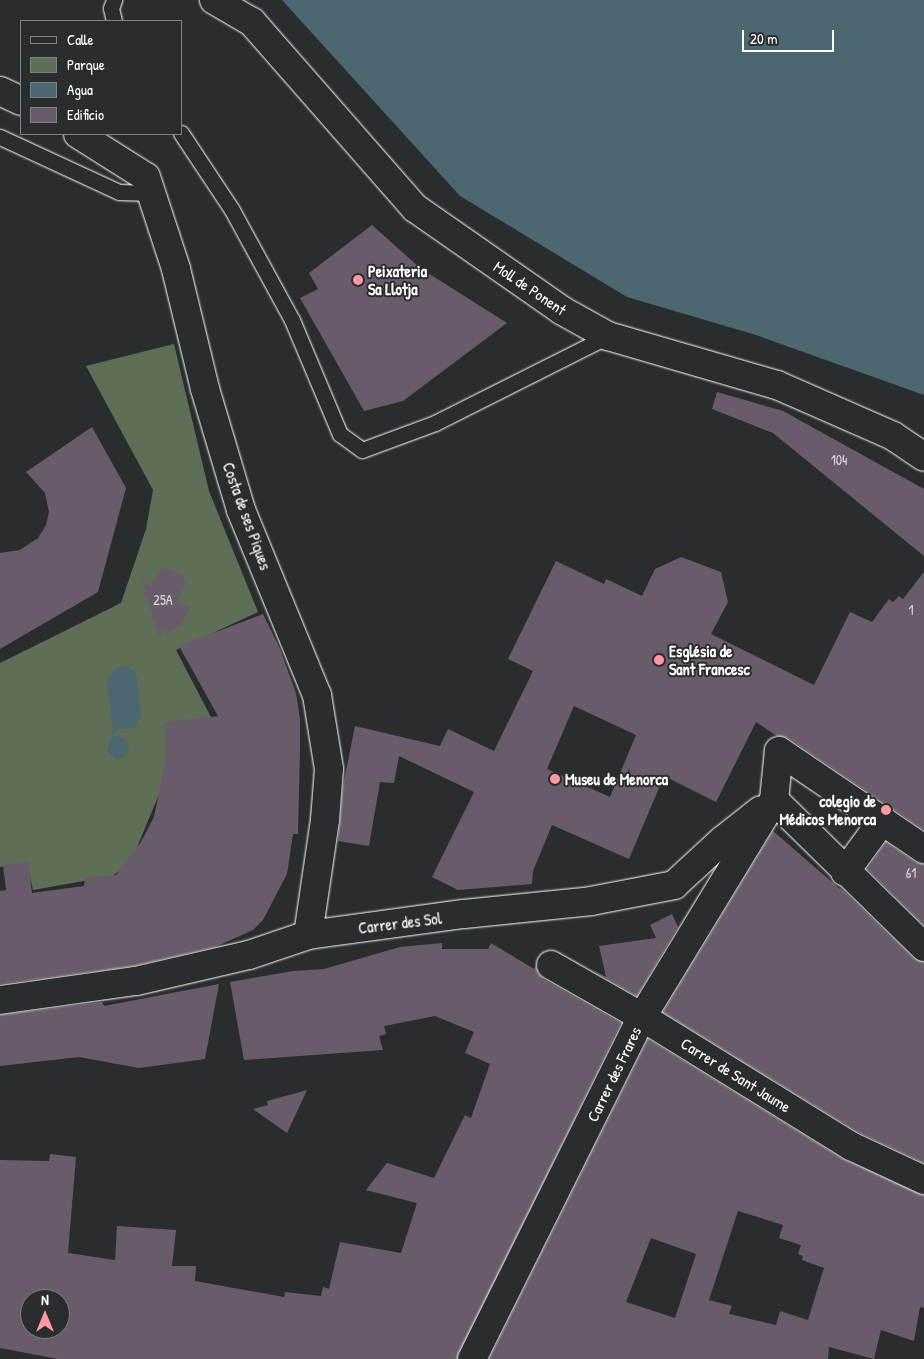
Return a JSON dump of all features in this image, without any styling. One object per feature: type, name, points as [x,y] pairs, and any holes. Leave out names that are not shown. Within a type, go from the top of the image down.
[{"type":"street","name":"Moll de Ponent","points":[[214,0],[252,22],[416,208],[561,310],[608,336],[777,385],[893,436],[924,457]]},
{"type":"street","points":[[0,91],[20,101]]},
{"type":"street","name":"Costa de ses Piques","points":[[80,135],[146,177],[176,269],[205,389],[241,510],[317,695],[329,769],[325,820],[308,935]]},
{"type":"street","points":[[924,849],[778,751],[774,800],[845,872],[924,947]]},
{"type":"street","name":"Carrer des Sol","points":[[0,1000],[136,981],[249,955],[308,935],[464,914],[592,901],[674,885],[723,840],[774,800]]},
{"type":"street","name":"Carrer des Frares","points":[[472,1359],[642,1017],[774,800]]},
{"type":"street","points":[[845,872],[883,820]]},
{"type":"street","name":"Carrer de Sant Jaume","points":[[551,965],[642,1017],[851,1146],[924,1180]]},
{"type":"lane","points":[[114,0],[111,8],[114,20]]},
{"type":"lane","points":[[182,135],[232,210],[292,320],[340,434],[362,450],[435,424],[608,336]]},
{"type":"lane","points":[[0,137],[119,192],[151,193]]},
{"type":"green space","points":[[174,344],[209,491],[258,612],[176,650],[250,792],[175,756],[130,864],[112,876],[33,890],[27,864],[0,867],[0,663],[121,603],[146,529],[153,490],[86,366]]},
{"type":"water","points":[[282,0],[924,0],[924,395],[756,335],[627,297],[460,196]]},
{"type":"water","points":[[125,666],[133,670],[137,677],[141,717],[134,728],[115,730],[114,735],[125,739],[129,747],[125,757],[116,759],[107,751],[113,730],[107,681],[114,669]]},
{"type":"building","points":[[372,225],[420,268],[507,323],[403,401],[364,411],[300,298],[318,289],[309,273]]},
{"type":"building","points":[[717,392],[783,411],[924,489],[924,556],[773,433],[712,409]]},
{"type":"building","points":[[92,427],[126,488],[98,592],[0,649],[0,553],[20,550],[38,538],[46,525],[49,512],[45,493],[26,472]]},
{"type":"building","points":[[681,557],[721,572],[728,602],[711,634],[814,685],[850,612],[872,622],[889,599],[893,602],[899,596],[903,599],[924,572],[924,830],[788,738],[777,736],[756,722],[716,802],[664,776],[629,859],[552,825],[533,871],[532,884],[458,890],[432,877],[474,792],[399,756],[394,783],[380,782],[369,846],[338,841],[343,786],[355,726],[440,746],[448,729],[494,751],[533,671],[508,659],[556,561],[604,584],[606,579],[642,596],[655,569]],"holes":[[[574,706],[636,735],[610,797],[547,769]]]},
{"type":"building","points":[[162,567],[184,575],[183,580],[186,581],[177,601],[189,608],[182,624],[168,634],[163,628],[159,637],[142,581],[151,586]]},
{"type":"building","points":[[263,614],[280,649],[296,693],[300,719],[300,748],[298,834],[293,834],[287,874],[263,920],[253,930],[215,947],[133,966],[0,984],[0,891],[6,890],[3,865],[28,862],[32,893],[84,886],[85,878],[116,875],[141,842],[154,817],[165,764],[165,722],[218,716],[179,646]]},
{"type":"building","points":[[773,831],[841,888],[913,958],[924,962],[924,1163],[858,1132],[663,1012]]},
{"type":"building","points":[[886,842],[915,862],[924,864],[924,925],[867,869]]},
{"type":"building","points":[[672,914],[678,927],[637,996],[588,968],[606,977],[599,946],[656,938],[650,925]]},
{"type":"building","points":[[442,943],[442,949],[488,949],[491,943],[534,969],[536,966],[538,973],[543,979],[621,1023],[457,1359],[58,1359],[0,1348],[0,1160],[49,1161],[50,1154],[76,1157],[68,1253],[115,1260],[117,1226],[176,1230],[172,1266],[196,1266],[195,1281],[284,1297],[285,1292],[321,1296],[323,1287],[329,1289],[340,1242],[401,1253],[417,1203],[366,1190],[387,1163],[434,1178],[465,1115],[471,1118],[490,1064],[465,1053],[474,1032],[435,1016],[384,1026],[386,1034],[379,1036],[383,1050],[244,1060],[230,982],[293,971],[324,969],[400,947]]},
{"type":"building","points":[[219,984],[205,1059],[139,1068],[79,1057],[0,1066],[0,1015],[102,1002],[104,1006]]},
{"type":"building","points":[[648,1039],[843,1159],[924,1195],[924,1308],[920,1307],[914,1341],[881,1330],[874,1359],[829,1347],[828,1359],[489,1359]],"holes":[[[738,1211],[783,1225],[779,1238],[801,1245],[798,1254],[803,1256],[802,1260],[824,1268],[808,1320],[780,1311],[776,1325],[729,1314],[732,1306],[709,1300]],[[651,1238],[696,1254],[675,1318],[626,1302]]]},
{"type":"building","points":[[307,1090],[287,1133],[253,1109],[268,1105],[267,1101]]},
{"type":"place","name":"Peixateria Sa Llotja","points":[[358,280]]},
{"type":"place","name":"Església de Sant Francesc","points":[[659,660]]},
{"type":"place","name":"Museu de Menorca","points":[[555,779]]},
{"type":"place","name":"colegio de Médicos Menorca","points":[[886,810]]}]
